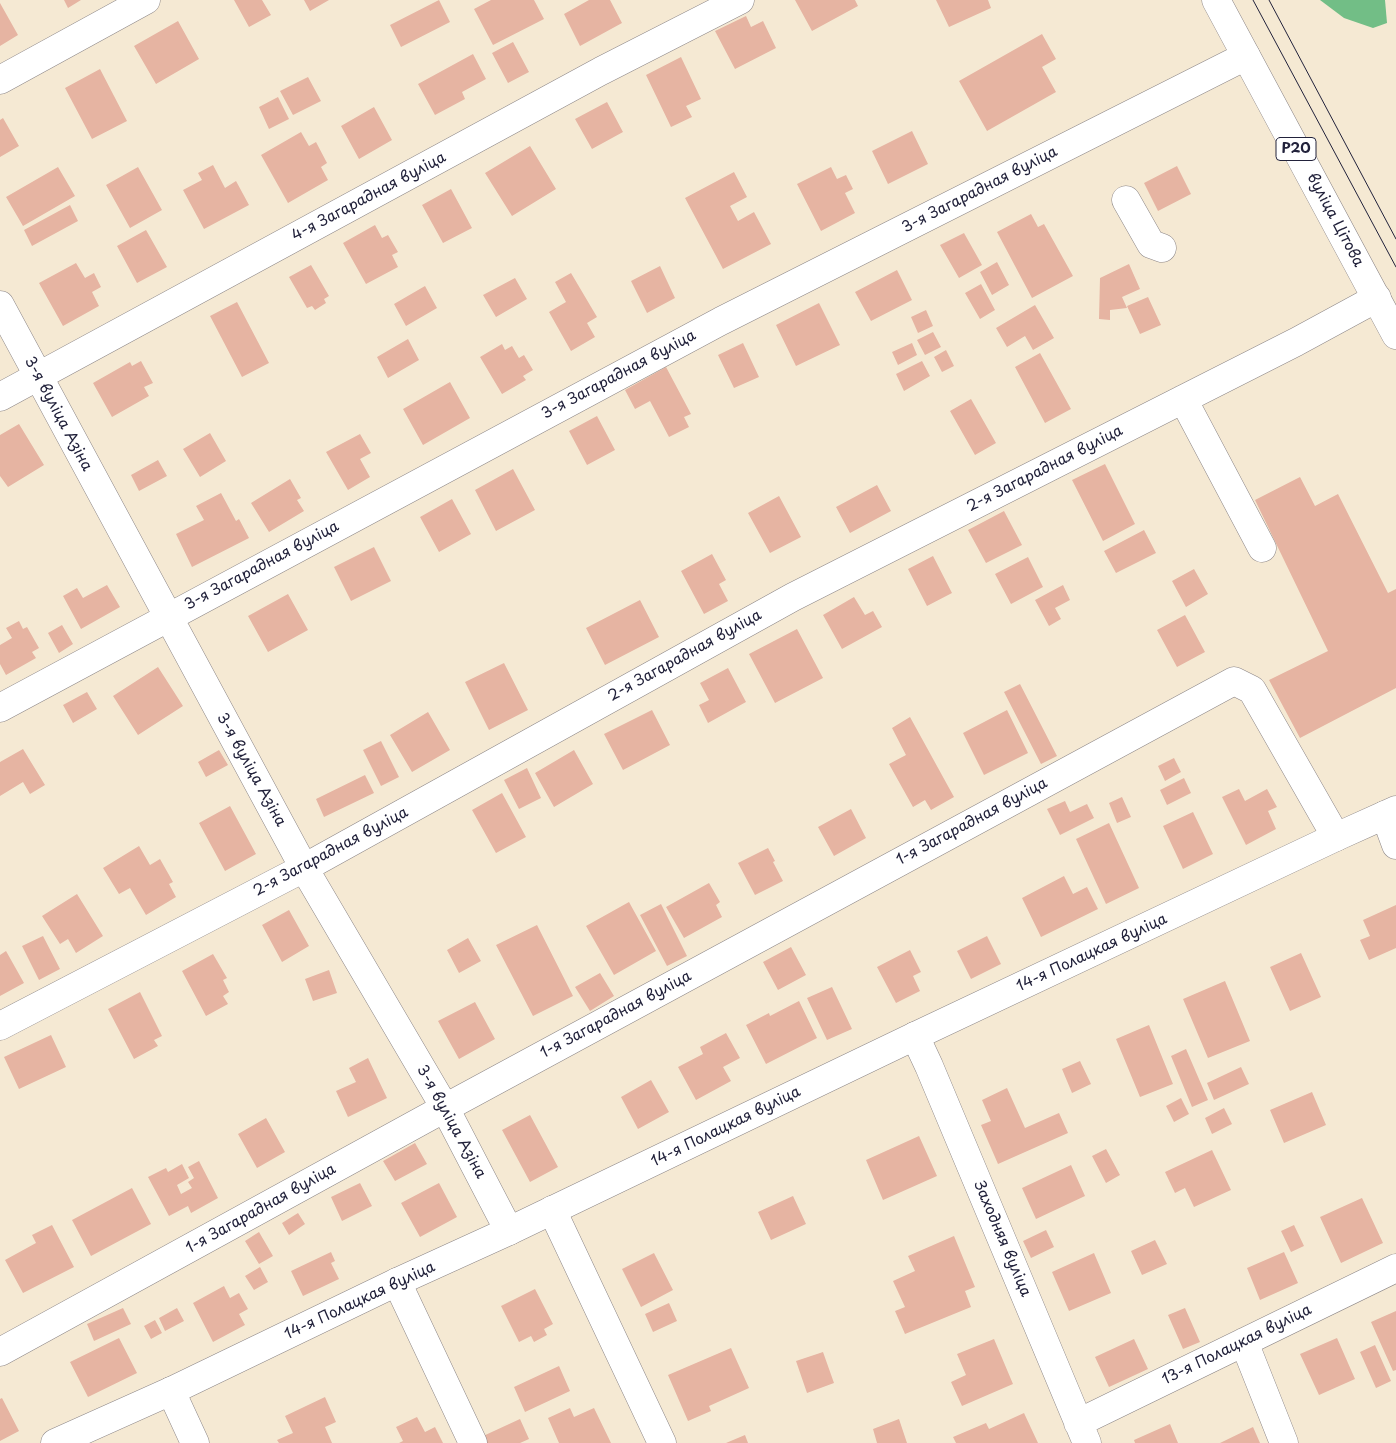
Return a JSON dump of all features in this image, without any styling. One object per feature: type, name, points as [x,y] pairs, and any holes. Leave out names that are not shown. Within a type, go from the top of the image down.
[{"type":"street","points":[[0,80],[146,0]]},
{"type":"street","name":"4-я Загарадная вуліца","points":[[0,397],[600,71],[740,0]]},
{"type":"street","name":"вуліца Цітова","points":[[1216,0],[1396,335]]},
{"type":"street","name":"3-я Загарадная вуліца","points":[[0,708],[721,320],[1246,56]]},
{"type":"street","points":[[1126,200],[1151,244],[1162,248]]},
{"type":"street","name":"2-я Загарадная вуліца","points":[[0,1026],[304,868],[793,597],[1296,342],[1377,298]]},
{"type":"street","name":"3-я вуліца Азіна","points":[[0,305],[304,868],[445,1108],[509,1231]]},
{"type":"street","points":[[1182,399],[1262,548]]},
{"type":"street","name":"1-я Загарадная вуліца","points":[[0,1352],[445,1108],[1234,681],[1252,690],[1336,837]]},
{"type":"street","points":[[1391,812],[1396,845]]},
{"type":"street","name":"14-я Полацкая вуліца","points":[[55,1443],[171,1391],[915,1036],[1391,812]]},
{"type":"street","name":"Заходняя вуліца","points":[[915,1036],[1082,1433]]},
{"type":"street","points":[[552,1210],[662,1443]]},
{"type":"street","name":"13-я Полацкая вуліца","points":[[1082,1433],[1244,1342],[1396,1268]]},
{"type":"street","points":[[397,1282],[473,1443]]},
{"type":"street","points":[[1244,1342],[1284,1443]]},
{"type":"street","points":[[171,1391],[195,1443]]},
{"type":"green space","points":[[1320,0],[1385,0],[1387,23],[1373,28],[1344,18]]},
{"type":"building","points":[[64,0],[81,0],[68,8]]},
{"type":"building","points":[[234,0],[262,0],[271,15],[249,27]]},
{"type":"building","points":[[304,0],[329,0],[310,11]]},
{"type":"building","points":[[439,0],[450,22],[401,47],[390,25]]},
{"type":"building","points":[[491,0],[534,0],[544,19],[493,45],[474,9]]},
{"type":"building","points":[[589,0],[610,0],[622,23],[580,46],[564,14]]},
{"type":"building","points":[[795,0],[855,0],[858,6],[812,31]]},
{"type":"building","points":[[936,0],[988,0],[991,8],[949,27]]},
{"type":"building","points":[[0,3],[18,35],[0,46]]},
{"type":"building","points":[[746,16],[751,27],[763,21],[776,48],[735,69],[715,31]]},
{"type":"building","points":[[178,21],[199,59],[156,84],[134,46]]},
{"type":"building","points":[[1042,34],[1056,59],[1042,67],[1056,92],[987,131],[959,81]]},
{"type":"building","points":[[513,42],[529,72],[508,83],[492,53]]},
{"type":"building","points":[[473,54],[486,79],[462,92],[465,99],[435,115],[418,84]]},
{"type":"building","points":[[681,57],[701,99],[686,106],[692,117],[671,127],[646,75]]},
{"type":"building","points":[[100,69],[127,121],[92,139],[65,88]]},
{"type":"building","points":[[308,77],[321,101],[293,115],[280,91]]},
{"type":"building","points":[[278,97],[289,119],[269,129],[259,107]]},
{"type":"building","points":[[607,102],[623,132],[592,149],[575,119]]},
{"type":"building","points":[[374,107],[392,140],[359,159],[341,126]]},
{"type":"building","points":[[3,118],[19,146],[0,157],[0,120]]},
{"type":"building","points":[[912,131],[928,164],[888,184],[872,151]]},
{"type":"building","points":[[301,132],[309,146],[316,142],[327,163],[321,167],[328,180],[288,203],[261,155]]},
{"type":"building","points":[[530,146],[556,189],[512,216],[485,173]]},
{"type":"building","points":[[213,165],[225,188],[236,181],[249,205],[204,229],[183,190],[202,180],[198,173]]},
{"type":"building","points":[[1177,166],[1191,194],[1158,211],[1144,183]]},
{"type":"building","points":[[58,167],[75,196],[23,226],[6,197]]},
{"type":"building","points":[[138,167],[162,210],[130,228],[106,185]]},
{"type":"building","points":[[831,167],[837,179],[846,175],[853,189],[845,193],[855,213],[821,231],[797,184]]},
{"type":"building","points":[[734,172],[747,197],[730,206],[738,221],[754,212],[771,244],[723,269],[685,198]]},
{"type":"building","points":[[451,189],[472,228],[443,243],[422,205]]},
{"type":"building","points":[[70,205],[78,221],[32,246],[24,230]]},
{"type":"building","points":[[1031,214],[1038,227],[1044,224],[1073,276],[1032,298],[997,232]]},
{"type":"building","points":[[375,225],[382,238],[388,235],[398,252],[392,255],[398,267],[366,284],[343,243]]},
{"type":"building","points":[[146,230],[167,267],[137,283],[117,246]]},
{"type":"building","points":[[964,233],[982,265],[959,278],[940,245]]},
{"type":"building","points":[[997,262],[1009,285],[992,295],[980,272]]},
{"type":"building","points":[[76,263],[85,278],[94,273],[101,287],[92,292],[99,306],[63,326],[39,283]]},
{"type":"building","points":[[1129,264],[1140,289],[1122,297],[1127,308],[1110,310],[1110,320],[1099,319],[1100,278]]},
{"type":"building","points":[[311,265],[329,296],[324,299],[326,303],[315,310],[312,306],[307,308],[289,277]]},
{"type":"building","points":[[660,266],[675,298],[647,313],[631,281]]},
{"type":"building","points":[[897,270],[912,300],[871,321],[855,292]]},
{"type":"building","points":[[571,273],[597,317],[587,323],[595,337],[571,351],[549,312],[566,302],[555,282]]},
{"type":"building","points":[[515,278],[527,299],[496,317],[483,295]]},
{"type":"building","points":[[981,284],[995,310],[980,319],[965,293]]},
{"type":"building","points":[[425,286],[437,308],[406,326],[394,304]]},
{"type":"building","points":[[1148,297],[1161,325],[1140,334],[1127,306]]},
{"type":"building","points":[[237,302],[269,363],[242,377],[210,316]]},
{"type":"building","points":[[819,303],[840,345],[796,366],[776,325]]},
{"type":"building","points":[[1035,305],[1054,338],[1033,350],[1025,336],[1007,347],[996,328]]},
{"type":"building","points":[[926,310],[933,326],[918,333],[911,317]]},
{"type":"building","points":[[933,332],[941,347],[925,355],[917,340]]},
{"type":"building","points":[[408,339],[419,360],[388,378],[377,357]]},
{"type":"building","points":[[743,343],[759,377],[734,388],[718,355]]},
{"type":"building","points":[[912,343],[917,355],[898,365],[892,352]]},
{"type":"building","points":[[502,344],[505,350],[512,346],[519,358],[524,355],[533,370],[523,376],[526,380],[502,394],[480,357]]},
{"type":"building","points":[[946,350],[954,366],[942,372],[934,357]]},
{"type":"building","points":[[1040,353],[1071,409],[1045,423],[1015,367]]},
{"type":"building","points":[[141,361],[153,383],[144,387],[149,396],[112,417],[93,383],[130,362],[132,366]]},
{"type":"building","points":[[922,361],[930,376],[904,391],[896,374]]},
{"type":"building","points":[[666,367],[691,414],[684,417],[689,427],[669,437],[650,401],[635,409],[625,390]]},
{"type":"building","points":[[450,382],[470,418],[423,445],[403,409]]},
{"type":"building","points":[[971,399],[996,443],[975,455],[950,411]]},
{"type":"building","points":[[597,416],[615,450],[587,465],[569,431]]},
{"type":"building","points":[[19,424],[44,465],[8,487],[0,476],[0,435]]},
{"type":"building","points":[[210,433],[226,461],[200,477],[183,449]]},
{"type":"building","points":[[360,434],[371,453],[360,459],[370,477],[348,490],[326,452]]},
{"type":"building","points":[[158,460],[167,476],[139,491],[131,475]]},
{"type":"building","points":[[1105,464],[1135,524],[1103,541],[1072,480]]},
{"type":"building","points":[[513,469],[535,510],[496,531],[475,490]]},
{"type":"building","points":[[1300,477],[1315,506],[1338,494],[1388,593],[1396,589],[1396,688],[1300,738],[1269,680],[1328,651],[1255,500]]},
{"type":"building","points":[[290,479],[301,498],[297,500],[304,511],[269,532],[251,503]]},
{"type":"building","points":[[877,485],[891,511],[850,533],[836,507]]},
{"type":"building","points":[[221,493],[236,521],[239,519],[249,538],[192,567],[176,534],[204,520],[196,506]]},
{"type":"building","points":[[779,496],[801,537],[770,553],[748,513]]},
{"type":"building","points":[[452,499],[471,534],[439,552],[420,517]]},
{"type":"building","points":[[1004,511],[1022,545],[986,563],[968,530]]},
{"type":"building","points":[[1144,530],[1156,553],[1116,573],[1104,551]]},
{"type":"building","points":[[374,547],[391,581],[351,601],[334,567]]},
{"type":"building","points":[[712,554],[726,580],[719,584],[728,601],[704,614],[681,571]]},
{"type":"building","points":[[933,556],[952,593],[927,606],[908,569]]},
{"type":"building","points":[[1028,557],[1043,587],[1011,604],[995,574]]},
{"type":"building","points":[[1194,569],[1208,594],[1186,607],[1172,581]]},
{"type":"building","points":[[107,585],[120,607],[81,629],[63,596],[77,588],[83,598]]},
{"type":"building","points":[[1063,585],[1070,600],[1055,608],[1061,619],[1049,626],[1035,600]]},
{"type":"building","points":[[288,594],[308,630],[268,652],[248,616]]},
{"type":"building","points":[[854,597],[865,615],[873,611],[882,627],[842,649],[823,615]]},
{"type":"building","points":[[640,600],[659,637],[605,665],[586,628]]},
{"type":"building","points":[[1185,615],[1205,652],[1177,667],[1157,630]]},
{"type":"building","points":[[19,621],[23,629],[27,627],[39,648],[32,652],[36,658],[6,675],[0,664],[0,645],[12,638],[6,628]]},
{"type":"building","points":[[62,625],[73,644],[59,653],[48,633]]},
{"type":"building","points":[[797,629],[823,678],[775,703],[749,654]]},
{"type":"building","points":[[504,663],[528,710],[489,730],[465,682]]},
{"type":"building","points":[[158,667],[183,706],[138,735],[113,696]]},
{"type":"building","points":[[728,668],[746,702],[708,723],[699,705],[709,700],[700,683]]},
{"type":"building","points":[[1020,684],[1057,756],[1041,764],[1004,692]]},
{"type":"building","points":[[87,692],[97,709],[73,723],[63,705]]},
{"type":"building","points":[[652,710],[670,745],[623,770],[604,734]]},
{"type":"building","points":[[1007,710],[1028,753],[984,775],[963,733]]},
{"type":"building","points":[[428,712],[450,750],[412,772],[390,735]]},
{"type":"building","points":[[910,717],[954,797],[931,810],[925,800],[913,807],[889,764],[906,755],[892,728]]},
{"type":"building","points":[[381,741],[399,777],[381,786],[363,750]]},
{"type":"building","points":[[23,749],[45,785],[30,794],[23,782],[0,796],[0,762]]},
{"type":"building","points":[[219,750],[228,765],[206,777],[198,762]]},
{"type":"building","points":[[574,750],[593,784],[554,807],[535,773]]},
{"type":"building","points":[[1174,758],[1181,772],[1165,781],[1158,766]]},
{"type":"building","points":[[527,768],[541,798],[519,809],[504,780]]},
{"type":"building","points":[[365,775],[374,793],[324,817],[316,799]]},
{"type":"building","points":[[1184,778],[1191,793],[1167,805],[1160,790]]},
{"type":"building","points":[[1239,789],[1245,801],[1267,789],[1277,807],[1268,811],[1276,829],[1246,845],[1222,797]]},
{"type":"building","points":[[502,793],[526,837],[496,853],[472,810]]},
{"type":"building","points":[[1122,797],[1131,817],[1117,823],[1109,803]]},
{"type":"building","points":[[1065,801],[1070,812],[1087,804],[1094,818],[1060,835],[1047,809]]},
{"type":"building","points":[[230,806],[256,854],[225,871],[199,823]]},
{"type":"building","points":[[851,809],[866,838],[834,856],[818,827]]},
{"type":"building","points":[[1193,812],[1213,854],[1183,869],[1163,826]]},
{"type":"building","points":[[1109,823],[1139,888],[1106,904],[1076,839]]},
{"type":"building","points":[[139,846],[150,865],[160,859],[173,882],[169,884],[176,897],[146,915],[130,888],[119,894],[103,868]]},
{"type":"building","points":[[768,848],[783,881],[755,895],[738,863]]},
{"type":"building","points":[[1064,876],[1073,894],[1087,887],[1098,909],[1041,937],[1022,898]]},
{"type":"building","points":[[709,883],[720,902],[716,905],[722,917],[684,938],[666,907]]},
{"type":"building","points":[[77,894],[103,936],[76,953],[68,939],[60,944],[42,916]]},
{"type":"building","points":[[629,902],[656,951],[614,975],[586,926]]},
{"type":"building","points":[[661,904],[687,956],[667,966],[640,915]]},
{"type":"building","points":[[1396,905],[1396,948],[1369,960],[1360,940],[1370,936],[1363,920]]},
{"type":"building","points":[[289,910],[309,946],[282,962],[262,925]]},
{"type":"building","points":[[537,925],[573,996],[533,1016],[496,945]]},
{"type":"building","points":[[43,936],[60,969],[39,980],[22,946]]},
{"type":"building","points":[[987,936],[1001,964],[971,979],[957,951]]},
{"type":"building","points":[[468,938],[481,961],[459,973],[447,950]]},
{"type":"building","points":[[791,947],[806,975],[778,990],[763,962]]},
{"type":"building","points":[[910,950],[921,972],[913,976],[920,991],[896,1003],[877,967]]},
{"type":"building","points":[[6,951],[24,983],[0,996],[0,955]]},
{"type":"building","points":[[1301,953],[1321,997],[1290,1011],[1270,967]]},
{"type":"building","points":[[213,954],[227,978],[223,980],[229,992],[223,996],[228,1004],[206,1016],[182,971]]},
{"type":"building","points":[[329,970],[337,993],[313,1001],[305,979]]},
{"type":"building","points":[[600,973],[614,996],[590,1011],[575,987]]},
{"type":"building","points":[[1225,981],[1250,1041],[1208,1058],[1183,999]]},
{"type":"building","points":[[832,987],[852,1029],[827,1040],[807,998]]},
{"type":"building","points":[[140,992],[162,1036],[154,1040],[158,1046],[134,1059],[108,1009]]},
{"type":"building","points":[[799,1001],[817,1038],[766,1064],[746,1025],[769,1013],[770,1016]]},
{"type":"building","points":[[475,1002],[495,1039],[459,1059],[438,1021]]},
{"type":"building","points":[[1149,1025],[1173,1084],[1140,1097],[1116,1039]]},
{"type":"building","points":[[726,1033],[740,1058],[723,1067],[731,1081],[696,1100],[678,1067],[703,1054],[700,1047]]},
{"type":"building","points":[[51,1035],[66,1067],[19,1089],[4,1057]]},
{"type":"building","points":[[1186,1049],[1208,1100],[1192,1107],[1171,1056]]},
{"type":"building","points":[[368,1058],[387,1098],[348,1117],[336,1091],[356,1082],[349,1068]]},
{"type":"building","points":[[1080,1061],[1091,1084],[1072,1093],[1062,1069]]},
{"type":"building","points":[[1241,1067],[1249,1084],[1214,1100],[1207,1083]]},
{"type":"building","points":[[651,1080],[669,1112],[638,1129],[621,1097]]},
{"type":"building","points":[[1007,1088],[1025,1128],[1059,1113],[1068,1133],[998,1164],[981,1125],[991,1121],[982,1100]]},
{"type":"building","points":[[1312,1092],[1326,1125],[1284,1143],[1270,1110]]},
{"type":"building","points":[[1181,1098],[1189,1114],[1174,1122],[1166,1106]]},
{"type":"building","points":[[1224,1108],[1232,1124],[1212,1134],[1205,1118]]},
{"type":"building","points":[[530,1115],[558,1167],[530,1182],[502,1130]]},
{"type":"building","points":[[266,1118],[285,1152],[257,1168],[238,1134]]},
{"type":"building","points":[[919,1136],[937,1176],[883,1200],[866,1160]]},
{"type":"building","points":[[415,1143],[427,1164],[395,1181],[383,1161]]},
{"type":"building","points":[[1106,1149],[1120,1175],[1106,1183],[1092,1156]]},
{"type":"building","points":[[1212,1150],[1231,1190],[1194,1207],[1185,1188],[1175,1193],[1165,1172]]},
{"type":"building","points":[[199,1161],[218,1198],[191,1213],[188,1206],[169,1216],[148,1177],[166,1168],[168,1172],[182,1164],[189,1178],[177,1185],[181,1194],[192,1188],[188,1182],[194,1178],[188,1167]]},
{"type":"building","points":[[1071,1165],[1085,1196],[1036,1219],[1022,1188]]},
{"type":"building","points":[[360,1183],[372,1206],[342,1221],[331,1197]]},
{"type":"building","points":[[439,1183],[457,1217],[420,1237],[401,1203]]},
{"type":"building","points":[[132,1188],[151,1224],[91,1256],[72,1220]]},
{"type":"building","points":[[793,1196],[806,1224],[771,1240],[758,1212]]},
{"type":"building","points":[[1362,1198],[1383,1243],[1341,1263],[1320,1217]]},
{"type":"building","points":[[298,1213],[305,1224],[289,1235],[282,1223]]},
{"type":"building","points":[[52,1225],[74,1267],[23,1293],[5,1260],[36,1243],[32,1235]]},
{"type":"building","points":[[1294,1225],[1304,1246],[1291,1252],[1281,1231]]},
{"type":"building","points":[[1046,1230],[1054,1247],[1031,1258],[1023,1241]]},
{"type":"building","points":[[259,1232],[273,1256],[259,1264],[245,1241]]},
{"type":"building","points":[[954,1236],[975,1287],[965,1291],[971,1307],[905,1334],[895,1311],[905,1307],[893,1281],[915,1271],[908,1256]]},
{"type":"building","points":[[1155,1240],[1167,1264],[1142,1275],[1131,1251]]},
{"type":"building","points":[[331,1252],[335,1261],[331,1263],[339,1279],[303,1296],[291,1271]]},
{"type":"building","points":[[1284,1252],[1298,1283],[1260,1300],[1247,1268]]},
{"type":"building","points":[[654,1253],[673,1290],[641,1307],[622,1269]]},
{"type":"building","points":[[1094,1253],[1111,1293],[1069,1311],[1052,1272]]},
{"type":"building","points":[[260,1267],[268,1282],[254,1290],[245,1276]]},
{"type":"building","points":[[224,1286],[230,1298],[239,1293],[248,1309],[239,1314],[245,1325],[213,1342],[193,1303]]},
{"type":"building","points":[[535,1289],[553,1324],[544,1329],[547,1335],[534,1342],[531,1336],[519,1342],[501,1306]]},
{"type":"building","points":[[669,1303],[677,1321],[653,1332],[645,1314]]},
{"type":"building","points":[[123,1308],[131,1324],[94,1341],[87,1324]]},
{"type":"building","points":[[177,1308],[184,1321],[165,1331],[159,1318]]},
{"type":"building","points":[[1185,1308],[1200,1342],[1183,1349],[1168,1315]]},
{"type":"building","points":[[1396,1311],[1396,1370],[1393,1371],[1371,1322]]},
{"type":"building","points":[[155,1320],[162,1333],[151,1339],[144,1326]]},
{"type":"building","points":[[119,1338],[137,1373],[88,1397],[70,1362]]},
{"type":"building","points":[[1337,1338],[1355,1379],[1319,1395],[1300,1354]]},
{"type":"building","points":[[994,1339],[1013,1384],[962,1406],[951,1382],[966,1375],[957,1354]]},
{"type":"building","points":[[1134,1339],[1148,1369],[1109,1387],[1095,1357]]},
{"type":"building","points":[[1375,1345],[1391,1381],[1376,1388],[1360,1352]]},
{"type":"building","points":[[731,1348],[749,1388],[709,1406],[711,1411],[688,1421],[668,1375]]},
{"type":"building","points":[[823,1352],[834,1383],[807,1393],[796,1361]]},
{"type":"building","points":[[559,1366],[570,1391],[525,1412],[514,1387]]},
{"type":"building","points":[[325,1397],[336,1422],[325,1427],[332,1443],[279,1443],[277,1440],[293,1433],[285,1416]]},
{"type":"building","points":[[2,1398],[19,1431],[0,1441],[0,1399]]},
{"type":"building","points":[[570,1408],[574,1417],[594,1408],[611,1443],[559,1443],[548,1418]]},
{"type":"building","points":[[1024,1413],[1038,1443],[956,1443],[953,1437],[986,1423],[989,1429]]},
{"type":"building","points":[[417,1417],[425,1432],[435,1427],[443,1443],[399,1443],[403,1441],[396,1427]]},
{"type":"building","points":[[520,1419],[529,1439],[520,1443],[484,1443],[481,1437]]},
{"type":"building","points":[[899,1419],[907,1443],[877,1443],[873,1429]]},
{"type":"building","points":[[1170,1424],[1178,1443],[1135,1443],[1134,1440]]},
{"type":"building","points":[[1253,1427],[1260,1443],[1220,1443]]},
{"type":"building","points":[[745,1435],[748,1443],[726,1443]]},
{"type":"tram line","points":[[1253,0],[1396,267]]},
{"type":"tram line","points":[[1269,0],[1396,239]]}]
